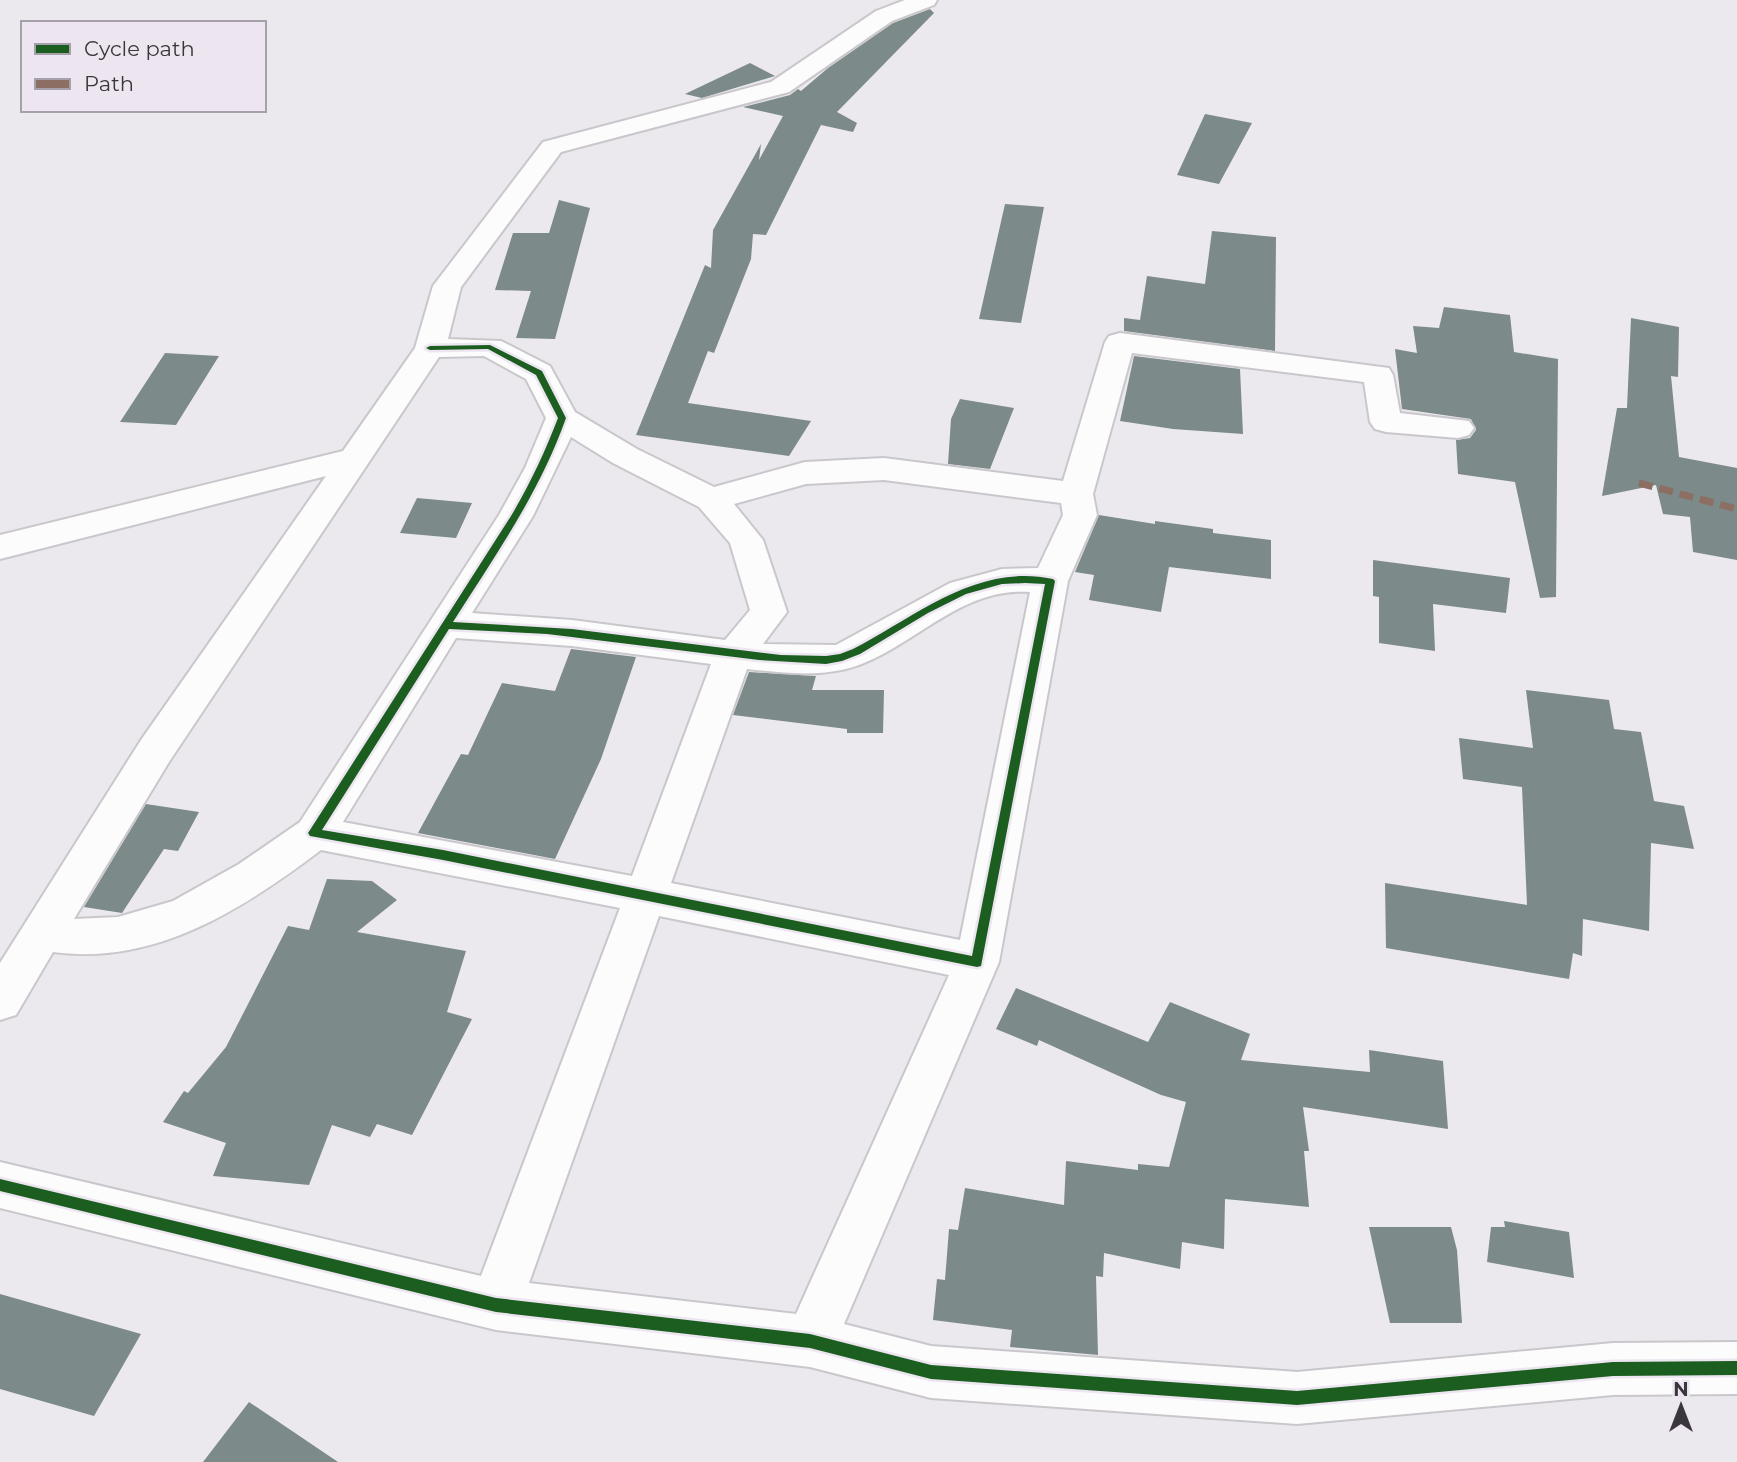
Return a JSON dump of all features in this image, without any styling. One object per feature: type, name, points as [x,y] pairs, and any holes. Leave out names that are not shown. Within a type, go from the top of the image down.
[{"type":"street","points":[[0,1002],[155,751],[430,348],[447,286],[552,147],[779,88],[884,16],[926,0]]},
{"type":"street","points":[[810,1341],[977,962],[1050,582],[1080,515],[1076,494],[1120,342],[1378,375],[1387,422],[1458,428]]},
{"type":"street","points":[[430,348],[489,346],[539,373],[562,418],[625,456],[711,499],[746,540],[769,612],[734,653],[643,896],[496,1305]]},
{"type":"street","points":[[44,933],[71,939],[141,930],[199,910],[257,876],[314,833],[550,458],[562,418]]},
{"type":"street","points":[[0,547],[356,458]]},
{"type":"street","points":[[711,499],[805,473],[884,469],[1076,494]]},
{"type":"street","points":[[446,625],[505,626],[734,653],[829,660],[858,652],[943,600],[990,580],[1020,578],[1050,582]]},
{"type":"street","points":[[314,833],[977,962]]},
{"type":"street","points":[[0,1185],[496,1305],[810,1341],[932,1372],[1297,1398],[1613,1369],[1737,1368]]},
{"type":"building","points":[[930,9],[934,13],[837,112],[857,123],[853,132],[821,125],[766,235],[753,234],[751,259],[714,353],[708,351],[688,403],[811,421],[789,456],[636,435],[705,265],[711,268],[713,230],[761,144],[759,160],[783,116],[743,107],[790,95],[798,89],[801,91],[828,68],[893,23]]},
{"type":"building","points":[[750,63],[775,76],[702,98],[685,94]]},
{"type":"building","points":[[1205,114],[1252,123],[1219,184],[1177,175]]},
{"type":"building","points":[[559,200],[590,208],[555,339],[516,338],[531,291],[495,290],[513,233],[549,233]]},
{"type":"building","points":[[1005,204],[1044,207],[1021,323],[979,319]]},
{"type":"building","points":[[1212,231],[1276,237],[1275,351],[1124,331],[1124,318],[1140,320],[1147,276],[1205,284]]},
{"type":"building","points":[[1444,307],[1510,315],[1514,352],[1558,359],[1556,597],[1540,598],[1515,482],[1458,474],[1456,440],[1470,438],[1476,430],[1471,419],[1402,409],[1395,349],[1417,353],[1413,326],[1439,328]]},
{"type":"building","points":[[1631,318],[1679,327],[1678,377],[1671,376],[1679,457],[1737,468],[1737,560],[1693,552],[1690,517],[1663,514],[1656,485],[1602,496],[1617,408],[1627,408]]},
{"type":"building","points":[[165,353],[219,356],[176,425],[120,422]]},
{"type":"building","points":[[1134,356],[1240,369],[1243,434],[1173,429],[1120,421]]},
{"type":"building","points":[[960,399],[1014,408],[990,469],[948,464],[951,419]]},
{"type":"building","points":[[417,498],[472,503],[456,538],[400,533]]},
{"type":"building","points":[[1099,515],[1155,524],[1155,521],[1213,529],[1213,533],[1271,540],[1271,579],[1169,567],[1161,612],[1089,600],[1094,575],[1075,572]]},
{"type":"building","points":[[1373,560],[1510,578],[1506,613],[1433,604],[1435,651],[1379,643],[1379,597],[1373,596]]},
{"type":"building","points":[[571,649],[636,657],[601,759],[555,859],[418,833],[461,754],[468,755],[502,683],[555,691]]},
{"type":"building","points":[[749,672],[816,676],[812,690],[884,690],[883,733],[847,733],[847,729],[733,715]]},
{"type":"building","points":[[1526,690],[1609,700],[1614,729],[1641,732],[1654,801],[1684,806],[1694,849],[1651,843],[1649,931],[1583,919],[1582,956],[1573,953],[1569,979],[1386,948],[1385,883],[1527,905],[1522,787],[1463,779],[1459,738],[1533,748]]},
{"type":"building","points":[[146,804],[199,812],[178,851],[164,849],[122,913],[84,907]]},
{"type":"building","points":[[327,879],[372,881],[397,900],[357,932],[466,951],[447,1012],[472,1019],[412,1135],[377,1124],[370,1137],[332,1125],[309,1185],[213,1176],[226,1143],[163,1122],[184,1091],[188,1093],[226,1047],[288,926],[309,930]]},
{"type":"building","points":[[1016,988],[1148,1042],[1170,1002],[1250,1034],[1241,1060],[1370,1072],[1369,1050],[1443,1061],[1448,1129],[1303,1107],[1309,1151],[1304,1151],[1309,1207],[1225,1199],[1224,1249],[1182,1242],[1180,1269],[1104,1253],[1103,1277],[1096,1276],[1098,1355],[1010,1347],[1012,1330],[933,1320],[937,1279],[945,1280],[949,1229],[958,1230],[965,1188],[1064,1205],[1066,1161],[1138,1170],[1138,1164],[1169,1167],[1186,1102],[1161,1095],[1039,1040],[1037,1046],[996,1029]]},
{"type":"building","points":[[1504,1221],[1569,1232],[1574,1278],[1487,1262],[1491,1227],[1505,1227]]},
{"type":"building","points":[[1369,1227],[1451,1227],[1457,1250],[1462,1323],[1390,1323]]},
{"type":"building","points":[[0,1294],[141,1334],[94,1416],[0,1389]]},
{"type":"building","points":[[249,1402],[338,1462],[203,1462]]},
{"type":"marked path","points":[[1639,483],[1737,509]]},
{"type":"cycle path","points":[[430,348],[490,347],[539,373],[562,418],[542,468],[516,516],[502,539],[457,608],[439,636],[421,664],[314,833],[443,855],[977,962],[1050,581],[1002,581],[962,592],[856,651],[826,660],[759,657],[547,630],[497,627],[471,626],[446,625]]},
{"type":"cycle path","points":[[0,1185],[496,1305],[810,1341],[931,1372],[1297,1398],[1613,1369],[1737,1368]]}]
